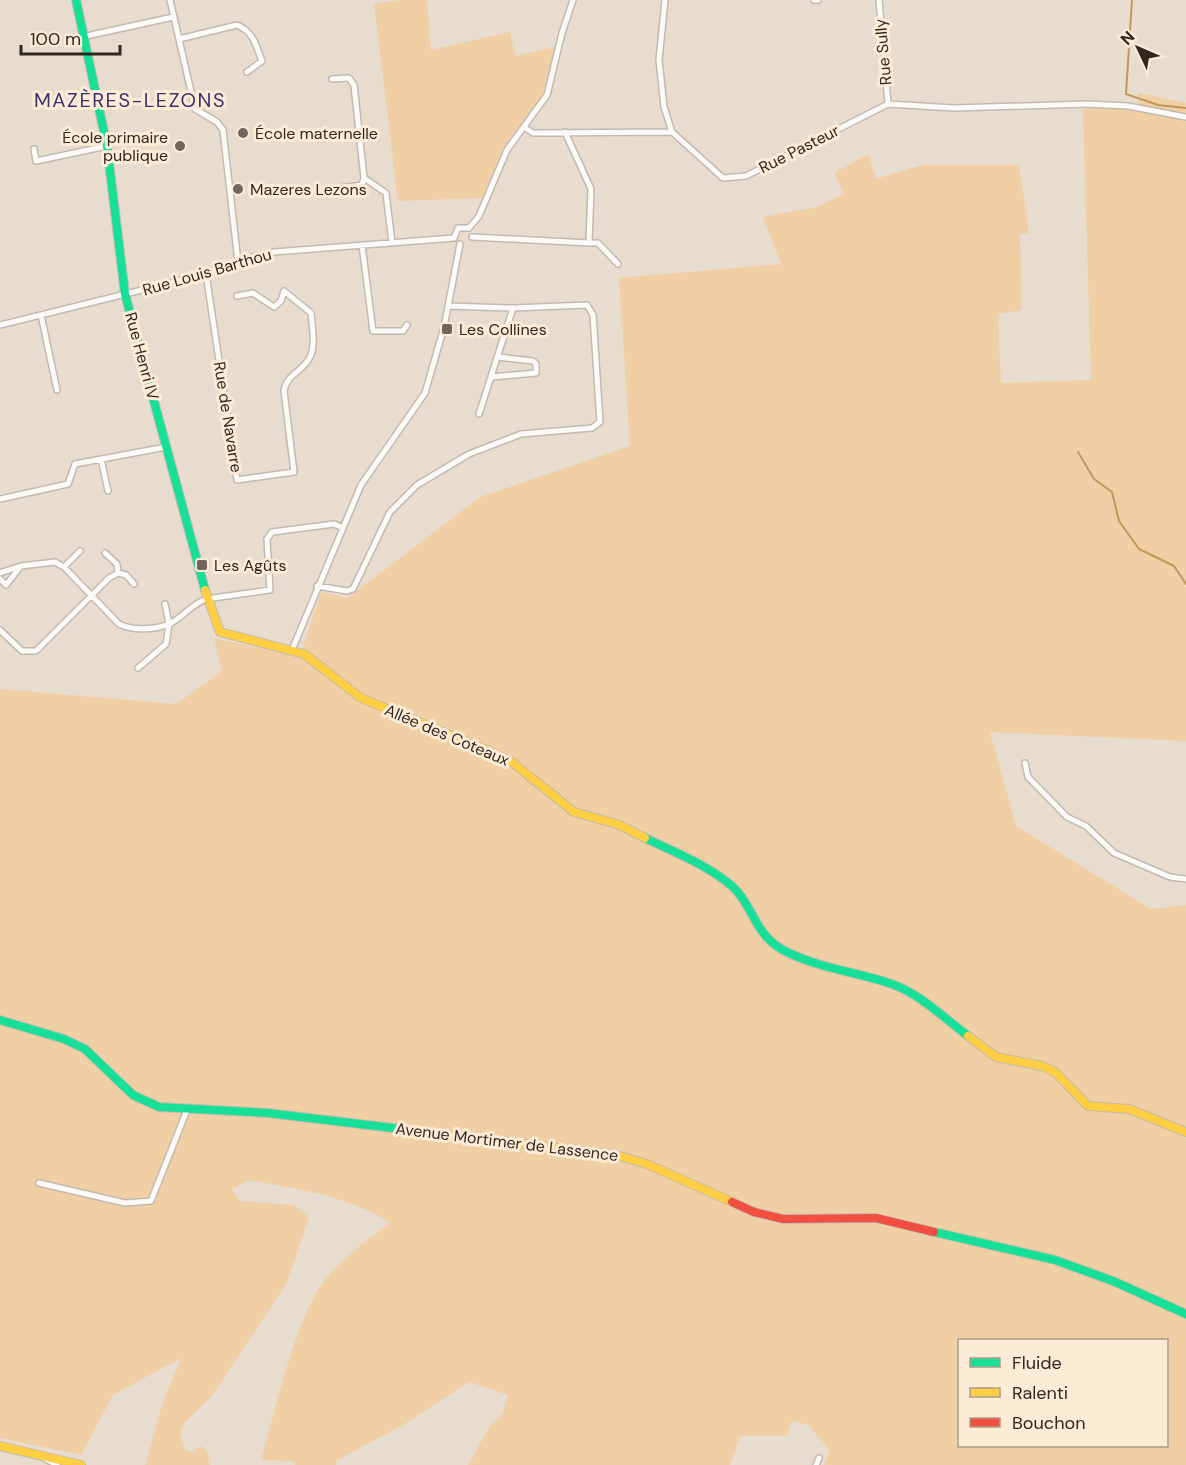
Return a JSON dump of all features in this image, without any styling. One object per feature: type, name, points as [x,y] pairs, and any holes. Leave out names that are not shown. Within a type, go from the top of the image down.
[{"type":"street","name":"Rue Henri IV","points":[[76,0],[82,37],[107,146],[125,294],[207,599],[220,632],[292,650]]},
{"type":"street","points":[[170,0],[195,109],[217,122],[224,130],[238,262]]},
{"type":"street","points":[[469,228],[478,216],[507,150],[547,94],[562,33],[573,0]]},
{"type":"street","points":[[524,127],[533,133],[672,132],[664,107],[659,60],[664,0]]},
{"type":"street","name":"Rue Sully","points":[[879,0],[888,105]]},
{"type":"street","points":[[82,37],[173,17]]},
{"type":"street","points":[[179,39],[237,25],[244,28],[250,32],[262,61],[247,72]]},
{"type":"street","points":[[332,79],[349,78],[354,85],[364,178],[362,185],[340,188]]},
{"type":"street","name":"Rue Pasteur","points":[[672,132],[723,178],[746,176],[888,105],[954,108],[1088,104],[1128,106],[1186,117]]},
{"type":"street","points":[[565,132],[591,189],[589,243]]},
{"type":"street","points":[[34,149],[36,161],[107,146]]},
{"type":"street","points":[[364,178],[382,188],[386,194],[392,243]]},
{"type":"street","points":[[469,228],[458,228],[454,238],[460,244],[466,244],[472,237]]},
{"type":"street","points":[[469,228],[472,237]]},
{"type":"street","points":[[472,237],[598,243],[618,264]]},
{"type":"street","name":"Rue Louis Barthou","points":[[0,325],[206,274],[274,252],[454,238]]},
{"type":"street","points":[[362,244],[374,330],[403,331],[407,325]]},
{"type":"street","points":[[292,650],[301,635],[317,586],[341,528],[362,485],[425,393],[448,306],[460,244]]},
{"type":"street","name":"Rue de Navarre","points":[[206,274],[237,480],[294,472],[284,391],[286,379],[310,357],[313,340],[310,313],[284,291],[281,301],[274,307],[253,293],[237,296]]},
{"type":"street","points":[[317,586],[347,591],[353,589],[390,512],[417,485],[460,459],[520,434],[592,428],[600,422],[593,315],[587,305],[513,308],[448,306]]},
{"type":"street","points":[[479,414],[513,308]]},
{"type":"street","points":[[41,315],[57,390]]},
{"type":"street","points":[[492,377],[536,373],[536,364],[533,361],[498,357]]},
{"type":"street","points":[[0,499],[68,484],[75,464],[166,447]]},
{"type":"street","points":[[101,459],[108,490]]},
{"type":"street","points":[[0,573],[21,566],[55,562],[64,567],[120,624],[131,630],[170,624],[197,602],[207,599],[270,591],[267,539],[272,532],[334,524],[341,528]]},
{"type":"street","points":[[64,567],[80,551]]},
{"type":"street","points":[[105,553],[117,564],[118,573]]},
{"type":"street","points":[[0,579],[6,585],[21,566]]},
{"type":"street","points":[[0,630],[22,651],[36,651],[109,578],[118,573],[126,575],[134,584]]},
{"type":"street","points":[[138,668],[166,644],[170,624],[165,604]]},
{"type":"street","name":"Allée des Coteaux","points":[[292,650],[304,654],[361,698],[433,726],[513,763],[574,812],[620,825],[705,868],[734,888],[760,931],[781,949],[802,959],[894,985],[914,995],[996,1057],[1042,1066],[1055,1072],[1088,1106],[1129,1109],[1186,1132]]},
{"type":"street","points":[[1025,763],[1028,777],[1059,810],[1067,817],[1086,826],[1114,853],[1170,877],[1186,879]]},
{"type":"street","name":"Avenue Mortimer de Lassence","points":[[0,1020],[64,1039],[85,1049],[133,1095],[159,1107],[268,1113],[624,1157],[647,1164],[754,1212],[783,1219],[876,1218],[1033,1255],[1113,1281],[1186,1314]]},
{"type":"street","points":[[39,1183],[125,1203],[151,1202],[188,1110]]},
{"type":"street","points":[[0,1446],[81,1465]]},
{"type":"street","points":[[40,1455],[57,1465]]},
{"type":"street","points":[[816,1465],[819,1458]]},
{"type":"shaded area","points":[[401,0],[427,0],[431,50],[510,32],[515,56],[556,47],[546,94],[509,139],[483,198],[398,201],[374,4]]},
{"type":"shaded area","points":[[1138,93],[1186,103],[1186,741],[990,732],[1016,826],[1151,909],[1186,905],[1186,1465],[824,1465],[830,1450],[808,1425],[792,1421],[787,1436],[740,1436],[730,1465],[468,1465],[490,1426],[503,1413],[508,1395],[469,1382],[403,1425],[337,1460],[336,1465],[295,1465],[292,1461],[261,1460],[288,1362],[307,1312],[318,1291],[344,1260],[390,1223],[374,1213],[339,1199],[248,1180],[232,1189],[240,1201],[294,1205],[309,1217],[287,1283],[212,1396],[184,1423],[180,1435],[186,1450],[193,1452],[201,1446],[207,1451],[210,1465],[145,1465],[163,1402],[181,1358],[113,1395],[81,1455],[0,1438],[0,689],[176,704],[222,671],[214,638],[300,657],[321,592],[348,598],[480,497],[630,446],[619,278],[781,264],[763,217],[817,207],[844,194],[834,173],[868,154],[876,179],[922,165],[1019,165],[1029,233],[1020,234],[1022,310],[998,314],[1001,383],[1091,380],[1083,109],[1138,107]]},
{"type":"waterway","points":[[1132,0],[1126,94],[1158,105],[1186,108]]},
{"type":"waterway","points":[[1078,452],[1094,479],[1112,492],[1119,521],[1139,549],[1174,566],[1186,584]]},
{"type":"traffic: fast","points":[[76,0],[107,146],[125,294],[205,590]]},
{"type":"traffic: fast","points":[[645,838],[702,866],[733,887],[740,894],[766,936],[783,950],[809,961],[902,988],[922,1000],[968,1036]]},
{"type":"traffic: fast","points":[[0,1020],[64,1039],[85,1049],[133,1095],[159,1107],[268,1113],[443,1134]]},
{"type":"traffic: fast","points":[[934,1232],[1055,1260],[1113,1281],[1186,1314]]},
{"type":"traffic: slow","points":[[205,590],[220,632],[304,654],[361,698],[489,751],[513,763],[574,812],[620,825],[645,838]]},
{"type":"traffic: slow","points":[[968,1036],[996,1057],[1042,1066],[1055,1072],[1088,1106],[1129,1109],[1186,1132]]},
{"type":"traffic: slow","points":[[443,1134],[616,1155],[647,1164],[732,1202]]},
{"type":"traffic: slow","points":[[0,1446],[81,1465]]},
{"type":"traffic: jam","points":[[732,1202],[754,1212],[783,1219],[876,1218],[934,1232]]},
{"type":"place","name":"École maternelle","points":[[243,133]]},
{"type":"place","name":"École primaire publique","points":[[180,146]]},
{"type":"place","name":"Mazeres Lezons","points":[[238,189]]},
{"type":"place","name":"Les Collines","points":[[447,329]]},
{"type":"place","name":"Les Agûts","points":[[202,565]]},
{"type":"district","name":"MAZÈRES-LEZONS","points":[[130,100]]}]
